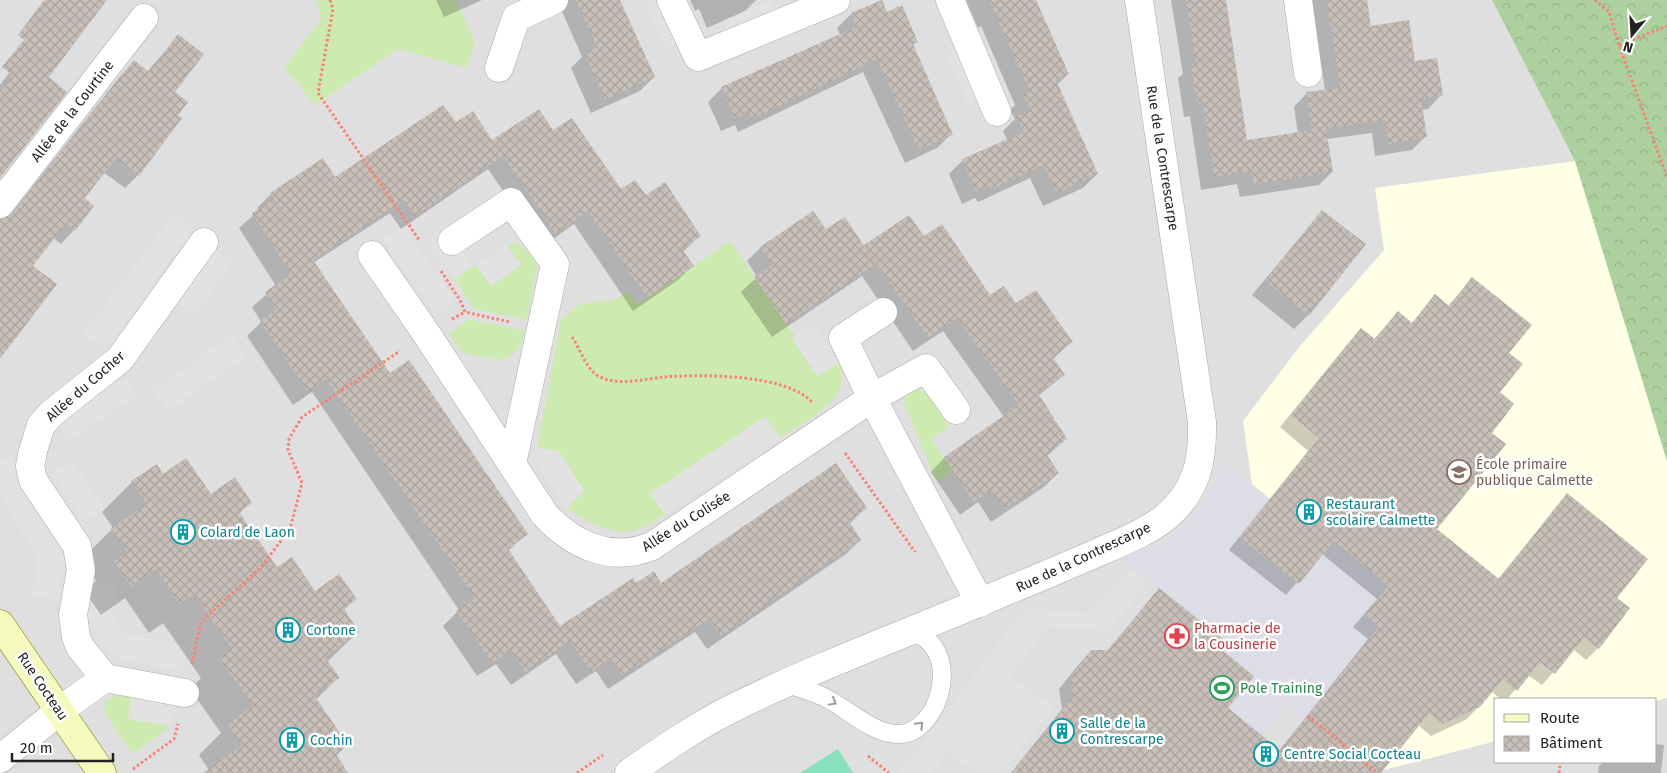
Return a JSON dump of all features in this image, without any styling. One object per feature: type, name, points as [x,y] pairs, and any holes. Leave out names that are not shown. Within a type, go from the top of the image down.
[{"type":"street","points":[[499,68],[516,18],[554,0]]},
{"type":"street","points":[[671,0],[698,57],[836,0]]},
{"type":"street","points":[[950,0],[998,112]]},
{"type":"street","name":"Rue de la Contrescarpe","points":[[629,773],[704,724],[731,709],[1150,528],[1166,516],[1191,486],[1200,466],[1202,447],[1200,406],[1139,0]]},
{"type":"street","points":[[1298,0],[1308,73]]},
{"type":"street","name":"Allée de la Courtine","points":[[0,204],[144,18]]},
{"type":"street","points":[[452,241],[511,202],[555,264],[512,464]]},
{"type":"street","name":"Allée du Cocher","points":[[105,678],[76,638],[73,615],[81,570],[77,546],[33,480],[30,466],[33,451],[41,425],[52,413],[120,359],[204,242]]},
{"type":"street","name":"Allée du Colisée","points":[[372,255],[426,333],[545,515],[572,539],[606,552],[639,552],[652,546],[872,398],[926,368],[956,410]]},
{"type":"street","points":[[883,312],[843,338],[872,398],[980,603]]},
{"type":"street","name":"Rue Cocteau","points":[[0,624],[59,711],[115,773]]},
{"type":"street","points":[[0,759],[59,711],[105,678],[186,692]]},
{"type":"lane","points":[[788,684],[824,697],[883,731],[899,734],[914,732],[925,720],[935,704],[941,686],[942,674],[936,648],[924,637],[909,631]]},
{"type":"path","points":[[330,0],[333,9],[318,93],[422,244]]},
{"type":"path","points":[[1595,0],[1609,12],[1619,45],[1667,177]]},
{"type":"path","points":[[1619,45],[1667,26]]},
{"type":"path","points":[[438,268],[460,300],[465,312],[571,337],[581,351],[590,370],[609,380],[684,376],[757,379],[782,385],[805,394],[815,405],[827,428],[917,555]]},
{"type":"path","points":[[115,773],[174,739],[201,622],[261,567],[290,529],[302,483],[288,450],[289,439],[297,424],[302,417],[426,333]]},
{"type":"path","points":[[1308,716],[1378,773]]},
{"type":"path","points":[[1559,773],[1560,766]]},
{"type":"shaded area","points":[[0,0],[1492,0],[1575,161],[1667,461],[1667,773],[0,773]]},
{"type":"shaded area","points":[[655,0],[676,44],[666,48],[645,2]]},
{"type":"shaded area","points":[[771,1],[775,11],[728,30],[724,20]]},
{"type":"shaded area","points":[[958,51],[979,98],[967,103],[947,57]]},
{"type":"shaded area","name":"École primaire publique Calmette","points":[[1575,161],[1667,461],[1667,698],[1657,701],[1657,698],[1494,698],[1494,742],[1384,770],[1311,712],[1393,637],[1365,615],[1360,563],[1344,529],[1299,584],[1240,537],[1270,499],[1252,484],[1243,421],[1300,346],[1384,250],[1375,188]]},
{"type":"shaded area","points":[[175,212],[194,228],[104,349],[82,334]]},
{"type":"shaded area","points":[[404,226],[456,302],[436,316],[383,240]]},
{"type":"shaded area","points":[[445,229],[472,267],[454,279],[428,241]]},
{"type":"shaded area","points":[[506,244],[521,265],[491,286],[476,265]]},
{"type":"shaded area","points":[[216,250],[232,265],[195,315],[177,302]]},
{"type":"shaded area","points":[[813,324],[839,363],[817,376],[792,338]]},
{"type":"shaded area","points":[[232,335],[246,357],[168,411],[153,390]]},
{"type":"shaded area","points":[[126,377],[138,394],[69,442],[58,424]]},
{"type":"shaded area","points":[[766,417],[780,438],[665,515],[650,493]]},
{"type":"shaded area","points":[[537,448],[558,451],[584,491],[567,508],[538,467],[535,456]]},
{"type":"shaded area","points":[[14,455],[15,466],[23,485],[64,553],[65,565],[57,600],[31,594],[38,559],[0,495],[0,462]]},
{"type":"shaded area","points":[[72,460],[105,508],[85,522],[51,474]]},
{"type":"shaded area","points":[[1220,462],[1267,502],[1240,537],[1299,584],[1344,529],[1370,550],[1360,563],[1388,586],[1365,615],[1393,638],[1304,721],[1287,706],[1262,736],[1176,773],[1254,676],[1222,650],[1227,642],[1121,558],[1167,540],[1190,522],[1210,496]]},
{"type":"shaded area","points":[[1130,569],[1148,584],[1108,631],[1050,626],[1010,676],[1055,708],[1000,773],[976,773],[949,752],[932,773],[899,773],[1026,607],[1088,614]]},
{"type":"shaded area","points":[[93,579],[116,584],[113,614],[124,631],[135,636],[187,646],[182,672],[113,657],[105,649],[88,620],[87,600]]},
{"type":"shaded area","points":[[132,694],[176,701],[171,726],[128,719]]},
{"type":"green space","points":[[316,0],[456,0],[475,40],[467,68],[398,49],[315,105],[284,68],[321,19]]},
{"type":"green space","points":[[1492,0],[1667,0],[1667,461],[1575,161]]},
{"type":"green space","points":[[730,241],[795,336],[792,337],[817,376],[839,363],[842,376],[840,388],[825,408],[780,438],[765,417],[651,493],[665,515],[647,526],[631,531],[611,530],[582,519],[567,508],[584,491],[559,451],[537,448],[561,320],[580,304],[615,300],[628,291],[638,304]]},
{"type":"green space","points":[[513,243],[529,250],[537,266],[527,320],[475,309],[454,279],[476,265],[491,286],[521,265],[506,244]]},
{"type":"green space","points":[[469,319],[525,331],[518,349],[502,360],[462,353],[449,334]]},
{"type":"green space","points":[[913,387],[924,392],[929,397],[949,426],[932,440],[953,471],[936,482],[903,400],[907,391]]},
{"type":"green space","points":[[119,694],[132,694],[128,719],[171,726],[133,754],[104,713],[106,701]]},
{"type":"green space","points":[[838,749],[853,773],[800,773]]},
{"type":"building","points":[[44,0],[107,0],[49,77],[67,92],[0,178],[0,91],[12,75],[2,67],[24,40],[18,35]]},
{"type":"building","points":[[576,0],[620,0],[655,77],[605,100],[584,53],[597,47]]},
{"type":"building","points":[[882,0],[887,12],[902,5],[918,42],[913,44],[953,135],[919,150],[877,59],[752,119],[749,112],[735,118],[721,87],[856,27],[851,13]]},
{"type":"building","points":[[989,0],[1036,0],[1069,74],[1056,80],[1098,174],[1057,193],[1044,165],[992,189],[990,185],[976,191],[962,159],[1024,132],[1016,116],[1031,110],[1023,95],[1030,92]]},
{"type":"building","points":[[1186,0],[1226,0],[1247,140],[1326,128],[1333,172],[1254,184],[1250,171],[1214,177],[1203,103],[1197,104],[1191,64],[1196,63]]},
{"type":"building","points":[[1327,0],[1367,0],[1371,26],[1409,20],[1415,61],[1437,58],[1443,96],[1421,99],[1427,137],[1388,144],[1385,120],[1312,130],[1306,92],[1340,88]]},
{"type":"building","points":[[178,34],[204,54],[175,92],[188,102],[178,115],[182,118],[139,176],[116,158],[85,198],[94,206],[75,231],[66,223],[33,266],[57,284],[0,359],[0,219],[12,214],[134,60],[149,72]]},
{"type":"building","points":[[443,105],[456,122],[473,111],[492,140],[539,109],[553,130],[572,118],[621,189],[635,180],[646,195],[665,182],[701,236],[682,249],[694,266],[647,298],[588,211],[556,234],[503,156],[415,216],[404,200],[313,260],[390,373],[409,360],[528,534],[508,549],[560,626],[633,578],[636,583],[654,571],[661,583],[836,463],[867,508],[849,521],[861,540],[721,636],[709,619],[622,676],[610,658],[591,672],[570,641],[526,672],[511,651],[492,663],[456,611],[475,598],[326,379],[308,392],[260,321],[276,310],[265,292],[291,274],[252,213],[271,201],[280,214],[282,212],[270,193],[323,158],[335,177]]},
{"type":"building","points":[[1322,210],[1366,244],[1309,316],[1265,281]]},
{"type":"building","points":[[813,211],[826,229],[845,217],[876,264],[786,324],[754,277],[772,265],[760,247]]},
{"type":"building","points":[[909,215],[924,236],[942,224],[990,295],[1004,286],[1016,303],[1036,290],[1073,342],[1052,356],[1065,375],[1038,393],[1067,439],[1046,453],[1059,473],[1005,509],[992,490],[974,502],[944,457],[1021,404],[1019,405],[957,318],[928,338],[864,245]]},
{"type":"building","points":[[1472,277],[1532,325],[1509,353],[1523,364],[1500,392],[1514,404],[1492,433],[1506,444],[1437,529],[1499,579],[1567,493],[1648,559],[1617,598],[1630,608],[1599,649],[1584,637],[1555,674],[1540,662],[1517,691],[1503,679],[1480,707],[1443,724],[1429,713],[1381,773],[1012,773],[1073,696],[1071,676],[1091,650],[1109,650],[1159,588],[1227,642],[1222,650],[1254,676],[1228,708],[1280,750],[1379,627],[1365,615],[1388,586],[1334,541],[1299,584],[1240,537],[1319,438],[1291,415],[1361,328],[1375,339],[1398,311],[1412,323],[1435,294],[1449,306]]},
{"type":"building","points":[[186,458],[211,494],[235,477],[252,503],[239,512],[277,567],[292,557],[315,591],[339,574],[357,599],[344,609],[359,632],[325,657],[340,678],[314,695],[348,745],[336,754],[348,773],[203,773],[242,745],[228,724],[253,706],[219,658],[231,648],[194,594],[180,604],[156,569],[131,586],[114,561],[127,552],[111,528],[147,504],[131,481],[157,464],[163,474]]},
{"type":"place","name":"École primaire publique Calmette","points":[[1459,472]]},
{"type":"place","name":"Restaurant scolaire Calmette","points":[[1309,512]]},
{"type":"place","name":"Colard de Laon","points":[[183,532]]},
{"type":"place","name":"Cortone","points":[[288,630]]},
{"type":"place","name":"Pharmacie de la Cousinerie","points":[[1177,636]]},
{"type":"place","name":"Pole Training","points":[[1222,688]]},
{"type":"place","name":"Salle de la Contrescarpe","points":[[1062,731]]},
{"type":"place","name":"Cochin","points":[[292,740]]},
{"type":"place","name":"Centre Social Cocteau","points":[[1266,754]]}]
